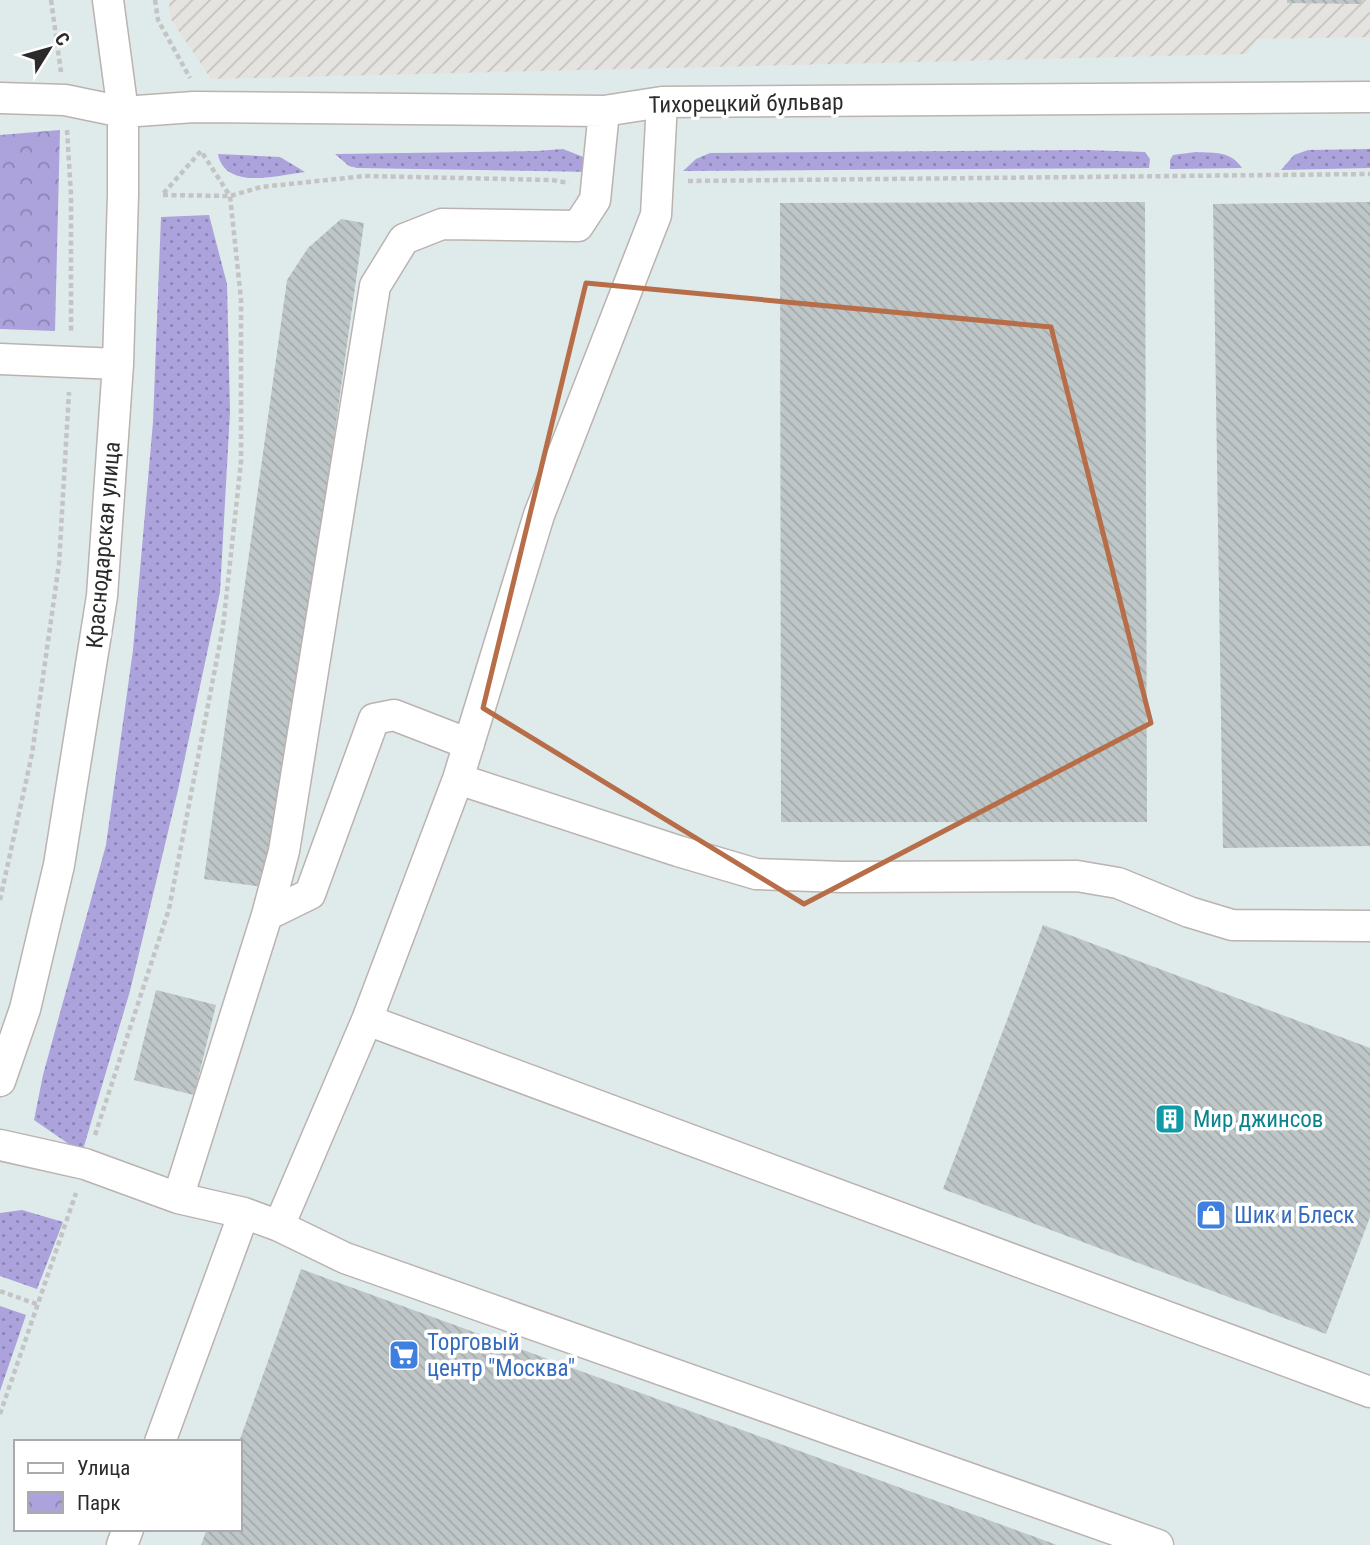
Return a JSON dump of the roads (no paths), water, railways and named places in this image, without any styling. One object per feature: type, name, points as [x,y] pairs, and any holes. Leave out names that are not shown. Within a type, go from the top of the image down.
[{"type":"street","name":"Краснодарская улица","points":[[0,1081],[25,1009],[59,865],[102,596],[118,364],[123,112],[108,0]]},
{"type":"street","name":"Тихорецкий бульвар","points":[[2,95],[65,100],[123,112],[194,107],[604,111],[662,102],[1370,97]]},
{"type":"street","points":[[279,1226],[367,1020],[458,779],[539,515],[656,215],[662,102]]},
{"type":"street","points":[[178,1198],[267,915],[284,851],[375,285],[404,239],[442,224],[578,226],[595,200],[604,111]]},
{"type":"street","points":[[0,359],[118,364]]},
{"type":"street","points":[[267,915],[310,894],[374,719],[394,715],[469,744]]},
{"type":"street","points":[[458,779],[757,874],[843,877],[1077,876],[1118,883],[1189,912],[1232,925],[1370,926]]},
{"type":"street","points":[[367,1020],[1370,1392]]},
{"type":"street","points":[[0,1145],[85,1164],[178,1198],[244,1213],[279,1226],[345,1258],[1158,1545]]},
{"type":"street","points":[[161,1440],[244,1213]]},
{"type":"place","name":"Мир джинсов","points":[[1170,1119]]},
{"type":"place","name":"Шик и Блеск","points":[[1211,1215]]},
{"type":"place","name":"Торговый центр \"Москва\"","points":[[404,1355]]}]
